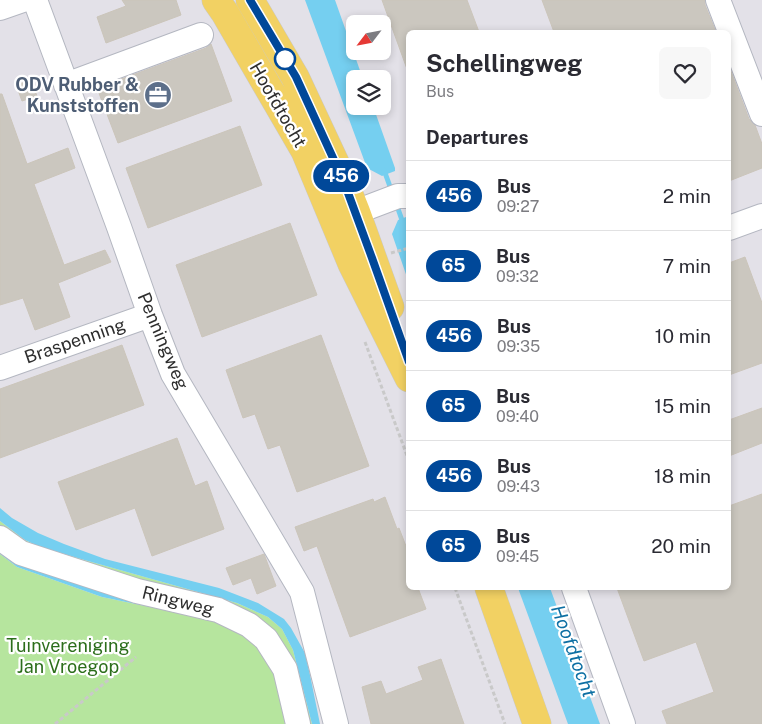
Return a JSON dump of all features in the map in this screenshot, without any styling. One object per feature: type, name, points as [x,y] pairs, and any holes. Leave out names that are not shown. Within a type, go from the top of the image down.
[{"type":"main road","name":"Hoofdtocht","points":[[216,0],[344,216],[406,356]]},
{"type":"main road","name":"Hoofdtocht","points":[[250,0],[296,77],[344,182],[344,216],[352,264],[406,372]]},
{"type":"main road","points":[[490,590],[537,724]]},
{"type":"street","points":[[0,8],[22,0]]},
{"type":"street","name":"Penningweg","points":[[35,0],[173,374],[302,592],[336,724]]},
{"type":"street","points":[[718,0],[730,30]]},
{"type":"street","points":[[731,34],[762,114]]},
{"type":"street","points":[[66,85],[201,35]]},
{"type":"street","points":[[344,216],[398,196],[406,196]]},
{"type":"street","points":[[731,227],[762,216]]},
{"type":"street","name":"Braspenning","points":[[0,368],[150,315]]},
{"type":"street","name":"Ringweg","points":[[0,538],[21,553],[136,591],[218,610],[249,625],[266,639],[285,669],[298,724]]},
{"type":"street","points":[[575,590],[623,724]]},
{"type":"path","points":[[386,254],[406,249]]},
{"type":"path","points":[[456,590],[504,724]]},
{"type":"path","points":[[55,724],[136,657]]},
{"type":"shaded area","points":[[0,0],[762,0],[762,724],[299,724],[276,637],[0,530]]},
{"type":"green space","points":[[0,521],[25,540],[38,546],[237,603],[268,617],[282,629],[293,650],[312,724],[302,724],[271,638],[139,585],[0,533]]},
{"type":"green space","name":"Tuinvereniging Jan Vroegop","points":[[0,544],[9,551],[40,565],[180,606],[179,613],[188,615],[190,609],[218,616],[243,626],[263,643],[271,654],[283,682],[293,724],[289,724],[278,675],[266,649],[247,632],[236,626],[196,613],[194,615],[238,629],[260,644],[266,652],[274,672],[285,724],[0,724],[0,554],[17,567],[102,597],[174,612],[176,609],[115,594],[45,573],[19,563],[0,549]]},
{"type":"water","points":[[305,0],[335,0],[346,31],[346,60],[356,60],[360,70],[346,70],[346,111]]},
{"type":"water","points":[[347,115],[376,115],[395,171],[382,176],[367,168]]},
{"type":"water","points":[[406,217],[406,274],[392,234],[398,220]]},
{"type":"water","points":[[0,508],[12,518],[38,533],[64,544],[105,559],[219,588],[258,603],[284,619],[305,653],[320,724],[312,724],[293,650],[282,629],[268,617],[237,603],[38,546],[25,540],[0,521]]},
{"type":"water","points":[[0,549],[176,609],[174,612],[102,597],[17,567],[0,554]]},
{"type":"water","points":[[519,590],[551,590],[600,724],[568,724]]},
{"type":"building","points":[[122,0],[176,0],[181,15],[106,43],[97,17],[126,6]]},
{"type":"building","points":[[382,0],[467,0],[478,30],[406,30],[406,66],[391,25],[391,15],[387,15]]},
{"type":"building","points":[[542,0],[705,0],[705,5],[715,30],[553,30]]},
{"type":"building","points":[[211,44],[232,101],[118,143],[97,88],[206,48]]},
{"type":"building","points":[[731,71],[749,119],[755,125],[762,144],[762,168],[731,180]]},
{"type":"building","points":[[31,80],[37,96],[22,101],[16,85]]},
{"type":"building","points":[[0,94],[2,94],[27,164],[68,148],[75,168],[34,184],[64,265],[105,250],[111,262],[58,283],[70,317],[35,330],[23,298],[0,305]]},
{"type":"building","points":[[240,126],[262,185],[148,228],[126,168]]},
{"type":"building","points":[[290,223],[317,295],[202,337],[176,265]]},
{"type":"building","points":[[745,257],[762,303],[762,363],[731,374],[731,262]]},
{"type":"building","points":[[321,335],[369,466],[297,492],[280,445],[268,449],[255,414],[243,418],[226,370]]},
{"type":"building","points":[[122,345],[144,405],[0,458],[0,389]]},
{"type":"building","points":[[762,408],[762,443],[731,455],[731,419]]},
{"type":"building","points":[[177,438],[195,486],[207,481],[224,529],[152,556],[135,508],[76,530],[58,482]]},
{"type":"building","points":[[762,494],[762,724],[667,724],[662,711],[714,692],[696,642],[644,661],[618,590],[731,590],[731,505]]},
{"type":"building","points":[[385,497],[397,529],[399,528],[406,546],[406,590],[419,590],[426,609],[350,637],[317,546],[304,551],[295,527],[373,499],[374,502]]},
{"type":"building","points":[[264,554],[276,586],[257,594],[251,578],[233,585],[226,568]]},
{"type":"building","points":[[441,659],[464,724],[371,724],[362,687],[381,681],[386,694],[423,680],[418,667]]},
{"type":"waterway","points":[[384,170],[392,192]]},
{"type":"waterway","points":[[396,203],[403,223]]},
{"type":"bus line","name":"456","points":[[250,0],[296,77],[344,182],[406,354]]},
{"type":"place","name":"ODV Rubber & Kunststoffen","points":[[158,95]]}]
